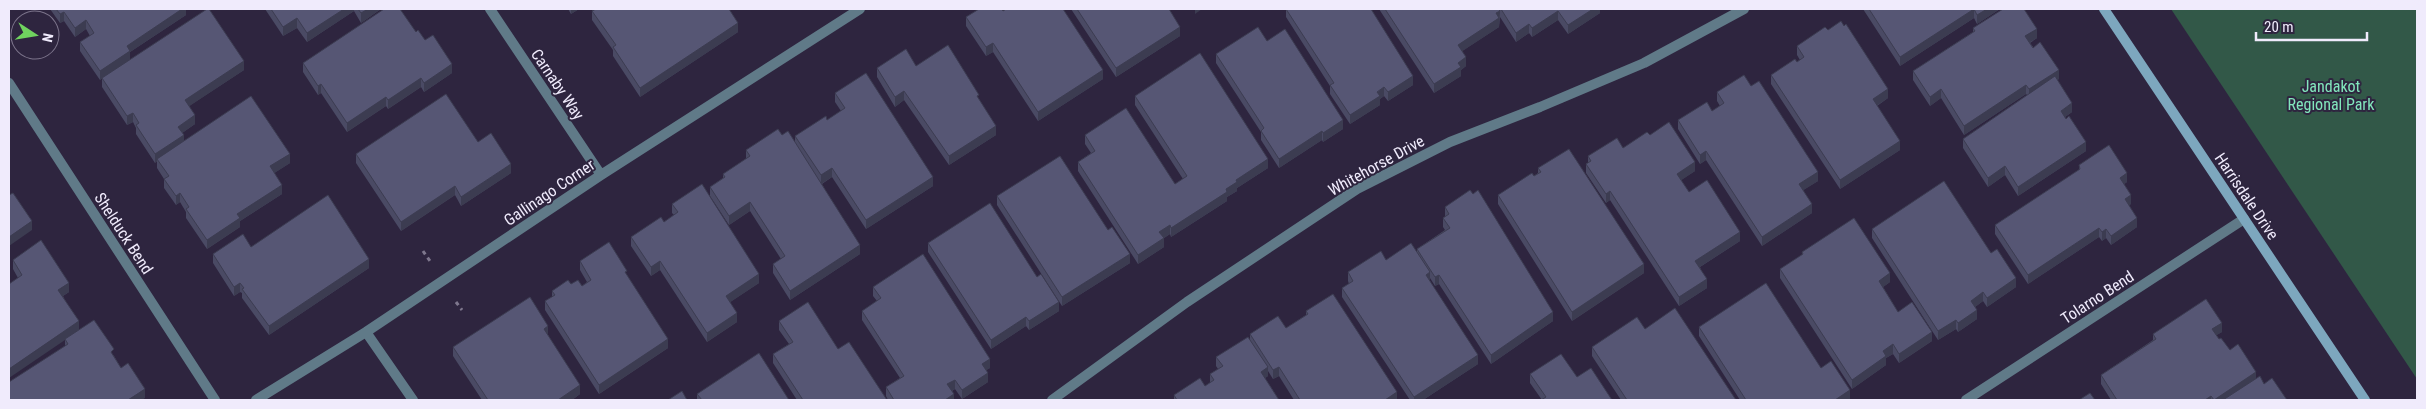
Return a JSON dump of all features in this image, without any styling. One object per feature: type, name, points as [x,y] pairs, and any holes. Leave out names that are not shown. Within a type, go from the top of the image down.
[{"type":"street","name":"Carnaby Way","points":[[490,9],[601,175]]},
{"type":"street","name":"Gallinago Corner","points":[[256,400],[366,332],[601,175],[860,9]]},
{"type":"street","name":"Whitehorse Drive","points":[[1052,400],[1187,302],[1357,189],[1450,142],[1540,107],[1644,63],[1744,9]]},
{"type":"street","name":"Harrisdale Drive","points":[[2104,9],[2365,400]]},
{"type":"street","name":"Shelduck Bend","points":[[9,83],[215,400]]},
{"type":"street","name":"Tolarno Bend","points":[[1966,400],[2244,219]]},
{"type":"street","points":[[366,332],[412,400]]},
{"type":"path","points":[[453,297],[462,310]]},
{"type":"green space","name":"Jandakot Regional Park","points":[[2171,9],[2417,9],[2417,379]]},
{"type":"building","points":[[182,9],[127,46],[130,51],[100,71],[80,42],[94,33],[86,20],[75,28],[64,12],[60,14],[60,10],[57,10]]},
{"type":"building","points":[[209,9],[244,61],[185,100],[195,115],[178,127],[184,135],[155,154],[136,125],[139,123],[133,113],[127,116],[102,78]]},
{"type":"building","points":[[271,9],[344,9],[307,33],[297,18],[283,27]]},
{"type":"building","points":[[358,9],[368,9],[361,13]]},
{"type":"building","points":[[384,9],[400,9],[416,32],[418,30],[425,40],[433,35],[452,64],[424,83],[421,78],[388,100],[386,97],[347,123],[321,84],[318,86],[303,63]]},
{"type":"building","points":[[596,9],[729,9],[738,23],[640,88],[613,47],[616,45],[592,11]]},
{"type":"building","points":[[979,9],[1002,9],[1003,11],[1006,9],[1063,9],[1103,70],[1038,112],[993,43],[986,47],[966,17]]},
{"type":"building","points":[[1077,9],[1169,9],[1180,27],[1116,68]]},
{"type":"building","points":[[1286,9],[1371,9],[1413,76],[1388,92],[1384,87],[1377,92],[1380,96],[1350,115],[1330,85],[1334,83]]},
{"type":"building","points":[[1385,9],[1498,9],[1500,11],[1496,13],[1499,18],[1458,45],[1466,57],[1458,63],[1461,67],[1434,84]]},
{"type":"building","points":[[1501,9],[1593,9],[1568,25],[1558,11],[1532,28],[1529,24],[1516,33]]},
{"type":"building","points":[[1869,9],[1974,9],[1900,57]]},
{"type":"building","points":[[1974,9],[1987,9],[1977,15]]},
{"type":"building","points":[[2003,9],[2024,9],[2037,29],[2025,36],[2033,48],[2040,42],[2059,70],[2029,89],[2026,85],[1964,126],[1941,89],[1930,97],[1913,71],[1975,31],[1973,28]]},
{"type":"building","points":[[1841,21],[1844,26],[1846,24],[1888,89],[1873,99],[1900,141],[1840,180],[1771,75],[1795,59],[1797,62],[1804,57],[1797,46],[1825,27],[1828,30]]},
{"type":"building","points":[[1258,27],[1267,41],[1285,29],[1343,120],[1323,133],[1322,131],[1279,159],[1261,131],[1264,128],[1216,54]]},
{"type":"building","points":[[948,45],[996,126],[949,156],[904,91],[895,97],[877,68],[906,49],[916,66]]},
{"type":"building","points":[[1200,53],[1268,159],[1236,180],[1237,182],[1226,189],[1227,192],[1171,228],[1170,225],[1159,232],[1164,238],[1138,255],[1078,162],[1095,151],[1085,135],[1126,108],[1175,184],[1187,176],[1135,96]]},
{"type":"building","points":[[866,73],[933,177],[866,220],[832,168],[821,175],[795,136],[826,116],[827,120],[845,108],[835,93]]},
{"type":"building","points":[[1744,75],[1751,86],[1759,81],[1818,172],[1799,184],[1812,204],[1762,237],[1706,151],[1700,155],[1678,120],[1707,102],[1712,111],[1724,103],[1717,92]]},
{"type":"building","points":[[2055,76],[2072,103],[2061,111],[2066,119],[2069,116],[2086,142],[2018,187],[2005,166],[1988,178],[1963,139]]},
{"type":"building","points":[[446,94],[478,142],[491,133],[511,164],[461,197],[455,186],[401,222],[356,154]]},
{"type":"building","points":[[251,96],[290,154],[270,166],[282,185],[237,214],[240,218],[207,240],[186,209],[189,207],[180,193],[176,196],[164,179],[169,176],[157,159]]},
{"type":"building","points":[[1669,122],[1695,162],[1677,174],[1689,192],[1707,180],[1740,232],[1695,261],[1707,279],[1679,297],[1610,191],[1606,194],[1586,164],[1591,161],[1588,156],[1617,138],[1623,148],[1647,132],[1650,135]]},
{"type":"building","points":[[778,129],[782,135],[788,131],[860,245],[790,291],[773,264],[785,256],[750,202],[729,216],[710,187],[725,177],[723,174],[750,156],[746,150]]},
{"type":"building","points":[[2109,145],[2127,173],[2120,178],[2131,195],[2125,199],[2137,218],[2111,236],[2106,229],[2102,232],[2099,228],[2028,275],[1995,225],[2080,169],[2079,165]]},
{"type":"building","points":[[1569,149],[1644,264],[1572,312],[1498,195],[1532,173],[1534,176],[1541,172],[1538,168]]},
{"type":"building","points":[[1060,156],[1108,230],[1112,227],[1130,254],[1062,297],[997,196]]},
{"type":"building","points":[[1944,181],[1991,253],[1997,249],[2016,278],[1987,298],[1983,292],[1971,301],[1977,310],[1958,323],[1956,320],[1938,331],[1872,229]]},
{"type":"building","points":[[702,184],[759,274],[726,296],[737,313],[707,333],[660,261],[651,267],[631,237],[661,217],[664,222],[678,212],[672,204]]},
{"type":"building","points":[[1470,190],[1473,194],[1478,190],[1553,312],[1491,355],[1439,275],[1435,277],[1417,249],[1450,228],[1443,218],[1449,214],[1445,207]]},
{"type":"building","points":[[13,193],[32,221],[9,237],[9,195]]},
{"type":"building","points":[[328,195],[369,259],[269,326],[242,289],[244,288],[240,283],[234,287],[213,254],[243,234],[251,247]]},
{"type":"building","points":[[990,203],[1037,277],[1041,274],[1059,302],[1029,321],[1026,317],[991,340],[928,243]]},
{"type":"building","points":[[1854,218],[1890,273],[1879,281],[1898,312],[1912,302],[1932,332],[1899,354],[1893,344],[1883,351],[1886,356],[1852,380],[1780,269],[1803,254],[1802,252]]},
{"type":"building","points":[[41,240],[69,283],[58,290],[79,321],[9,369],[9,284],[22,275],[13,260]]},
{"type":"building","points":[[609,242],[627,271],[625,272],[668,339],[599,385],[545,301],[555,295],[552,291],[568,280],[571,284],[578,280],[582,286],[591,280],[580,261]]},
{"type":"building","points":[[1411,243],[1430,272],[1426,275],[1478,355],[1414,397],[1342,288],[1353,281],[1348,272],[1381,251],[1386,260]]},
{"type":"building","points":[[923,254],[990,359],[982,364],[988,373],[962,390],[955,380],[947,384],[954,394],[945,400],[894,400],[886,387],[904,376],[862,311],[881,298],[873,287]]},
{"type":"building","points":[[1766,283],[1821,368],[1831,361],[1850,390],[1835,400],[1746,400],[1699,327]]},
{"type":"building","points":[[1333,294],[1397,392],[1385,400],[1300,400],[1279,367],[1273,370],[1250,334],[1278,316],[1286,328],[1308,314],[1306,311]]},
{"type":"building","points":[[530,297],[548,326],[544,329],[580,385],[558,400],[488,400],[453,347]]},
{"type":"building","points":[[2206,299],[2222,323],[2212,329],[2230,350],[2238,344],[2256,372],[2214,400],[2211,396],[2205,400],[2117,400],[2101,375],[2156,339],[2153,334]]},
{"type":"building","points":[[808,302],[838,349],[849,342],[887,400],[803,400],[773,354],[793,342],[779,321]]},
{"type":"building","points":[[1675,308],[1736,400],[1627,400],[1592,347],[1637,317],[1645,329]]},
{"type":"building","points":[[94,320],[114,349],[111,352],[121,368],[128,363],[145,389],[128,400],[9,400],[9,382],[68,344],[65,339]]},
{"type":"building","points":[[1248,337],[1268,367],[1261,372],[1279,400],[1177,400],[1174,395],[1200,378],[1205,386],[1214,380],[1210,374],[1223,366],[1216,357]]},
{"type":"building","points":[[759,353],[789,400],[702,400],[697,394]]},
{"type":"building","points":[[1561,354],[1577,377],[1591,368],[1612,400],[1541,400],[1546,397],[1530,374]]},
{"type":"building","points":[[2260,376],[2264,384],[2272,378],[2287,400],[2223,400]]},
{"type":"building","points":[[682,391],[687,400],[668,400]]},
{"type":"building","points":[[2090,393],[2095,400],[2079,400]]}]
